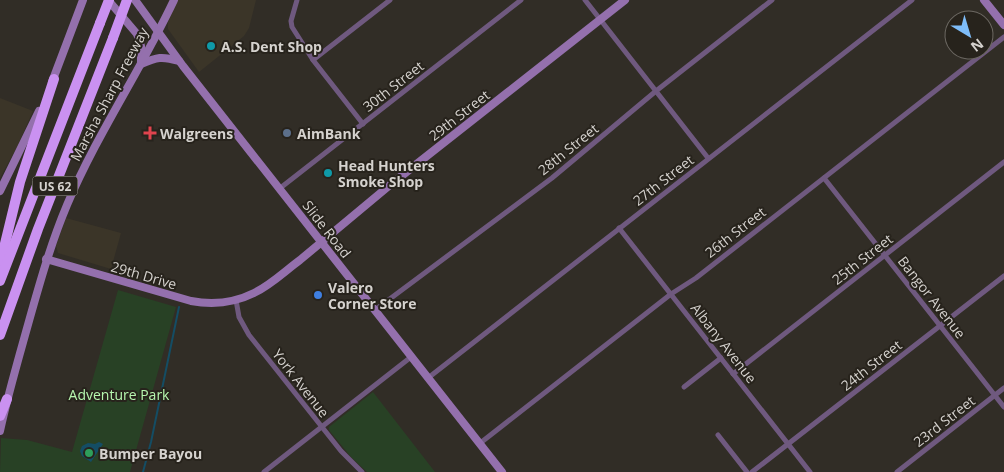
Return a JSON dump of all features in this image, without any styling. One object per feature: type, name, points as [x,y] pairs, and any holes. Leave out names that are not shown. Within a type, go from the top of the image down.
[{"type":"highway","name":"Marsha Sharp Freeway","points":[[0,280],[109,0]]},
{"type":"highway","name":"Marsha Sharp Freeway","points":[[0,335],[38,229],[127,0]]},
{"type":"highway","points":[[0,264],[20,182],[54,79]]},
{"type":"highway","points":[[0,416],[7,399]]},
{"type":"main road","points":[[0,191],[54,79],[83,0]]},
{"type":"main road","points":[[79,11],[88,0]]},
{"type":"main road","points":[[109,0],[140,40],[140,64],[156,57],[166,57],[179,61]]},
{"type":"main road","name":"Slide Road","points":[[136,0],[179,61],[502,472]]},
{"type":"main road","name":"Marsha Sharp Freeway","points":[[0,431],[7,399],[46,259],[67,206],[174,0]]},
{"type":"main road","name":"29th Street","points":[[236,300],[265,287],[390,185],[625,0]]},
{"type":"main road","points":[[984,0],[1004,25]]},
{"type":"main road","name":"29th Drive","points":[[46,259],[192,301],[212,303],[236,300]]},
{"type":"street","points":[[297,0],[291,22],[292,27],[313,60],[363,124]]},
{"type":"street","points":[[313,60],[390,0]]},
{"type":"street","name":"30th Street","points":[[279,189],[521,0]]},
{"type":"street","points":[[585,0],[708,158]]},
{"type":"street","name":"28th Street","points":[[375,310],[552,178],[656,91],[772,0]]},
{"type":"street","name":"27th Street","points":[[428,378],[912,0]]},
{"type":"street","name":"26th Street","points":[[479,444],[671,294],[696,278],[1004,37]]},
{"type":"street","name":"25th Street","points":[[733,374],[1004,162]]},
{"type":"street","name":"Bangor Avenue","points":[[824,178],[1004,406]]},
{"type":"street","name":"Albany Avenue","points":[[619,228],[810,472]]},
{"type":"street","name":"24th Street","points":[[752,472],[1004,276]]},
{"type":"street","name":"York Avenue","points":[[236,300],[239,317],[249,335],[349,461],[362,472]]},
{"type":"street","points":[[264,472],[411,356]]},
{"type":"street","points":[[684,388],[721,358]]},
{"type":"street","name":"23rd Street","points":[[897,472],[1004,388]]},
{"type":"street","points":[[718,435],[747,472]]},
{"type":"shaded area","points":[[177,0],[256,0],[249,28],[244,36],[199,72],[168,29],[168,22]]},
{"type":"shaded area","points":[[0,98],[33,111],[18,145],[0,178]]},
{"type":"shaded area","points":[[66,218],[121,233],[111,269],[58,253],[56,246]]},
{"type":"green space","name":"Adventure Park","points":[[118,290],[176,307],[130,472],[0,472],[1,438],[27,440],[72,452]]},
{"type":"green space","points":[[373,392],[435,472],[367,472],[351,457],[329,430],[329,427]]},
{"type":"water","name":"Bumper Bayou","points":[[99,442],[103,444],[91,462],[82,456],[80,451],[82,446],[88,443],[95,444]]},
{"type":"waterway","points":[[143,472],[179,307]]},
{"type":"place","name":"A.S. Dent Shop","points":[[211,46]]},
{"type":"place","name":"Walgreens","points":[[150,133]]},
{"type":"place","name":"AimBank","points":[[287,133]]},
{"type":"place","name":"Head Hunters Smoke Shop","points":[[328,173]]},
{"type":"place","name":"Valero Corner Store","points":[[318,295]]},
{"type":"place","name":"Bumper Bayou","points":[[89,453]]}]
